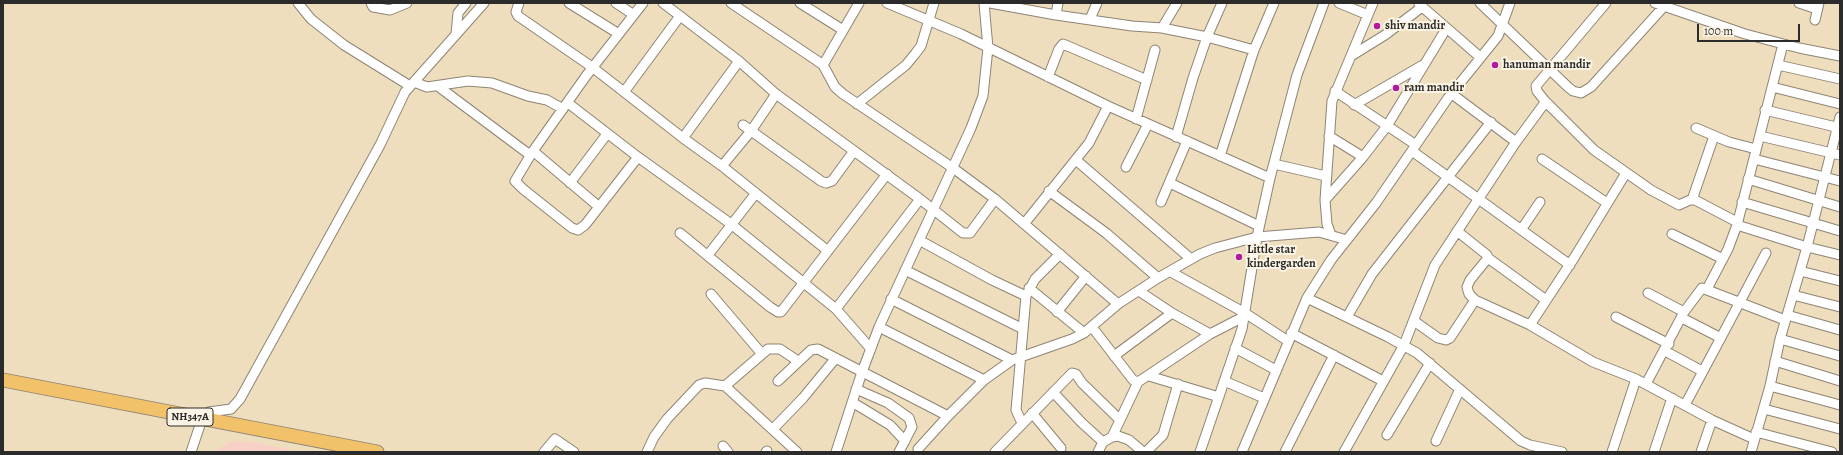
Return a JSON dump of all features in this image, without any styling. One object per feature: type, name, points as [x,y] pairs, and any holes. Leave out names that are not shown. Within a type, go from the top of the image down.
[{"type":"highway","name":"NH347A","points":[[3,380],[378,452]]},
{"type":"street","points":[[298,3],[311,19],[344,45],[412,84],[426,87],[468,81],[492,83],[528,96],[548,100],[566,106],[731,224],[836,310],[871,349]]},
{"type":"street","points":[[371,3],[373,7],[390,10],[406,3]]},
{"type":"street","points":[[456,34],[458,14],[466,3]]},
{"type":"street","points":[[191,452],[201,419],[205,413],[231,409],[240,399],[376,152],[405,92],[484,3]]},
{"type":"street","points":[[519,3],[516,12],[518,16],[592,68],[722,166],[828,251]]},
{"type":"street","points":[[569,3],[618,34]]},
{"type":"street","points":[[616,3],[634,15]]},
{"type":"street","points":[[638,157],[582,228],[575,230],[515,181],[531,153],[592,68],[643,3]]},
{"type":"street","points":[[662,3],[739,61],[776,94],[888,174],[963,233],[968,234],[995,199]]},
{"type":"street","points":[[731,3],[823,65],[835,88],[953,168],[995,199],[1118,304]]},
{"type":"street","points":[[800,3],[843,30]]},
{"type":"street","points":[[823,65],[859,3]]},
{"type":"street","points":[[887,3],[961,34],[1108,106],[1270,178]]},
{"type":"street","points":[[857,104],[906,65],[915,54],[921,46],[934,3]]},
{"type":"street","points":[[836,452],[862,372],[891,299],[953,168],[982,96],[988,48],[984,3]]},
{"type":"street","points":[[990,3],[1056,15],[1132,26],[1162,28],[1207,37],[1254,50]]},
{"type":"street","points":[[1056,15],[1058,3]]},
{"type":"street","points":[[1090,19],[1097,3]]},
{"type":"street","points":[[1162,28],[1177,3]]},
{"type":"street","points":[[1176,137],[1193,78],[1207,37],[1222,3]]},
{"type":"street","points":[[1220,156],[1254,50],[1274,3]]},
{"type":"street","points":[[1200,452],[1245,315],[1259,226],[1270,178],[1297,75],[1307,43],[1324,3]]},
{"type":"street","points":[[1339,3],[1368,15]]},
{"type":"street","points":[[1331,235],[1327,224],[1324,200],[1331,114],[1335,91],[1373,3]]},
{"type":"street","points":[[1480,3],[1573,91],[1581,93],[1586,91],[1666,5]]},
{"type":"street","points":[[1242,452],[1307,298],[1332,260],[1376,203],[1452,94],[1498,36],[1510,3]]},
{"type":"street","points":[[1606,3],[1535,88],[1545,101],[1594,150],[1626,173],[1676,204],[1682,205],[1692,200],[1714,136]]},
{"type":"street","points":[[1655,3],[1666,5],[1745,34],[1840,56]]},
{"type":"street","points":[[1799,3],[1818,6],[1814,20]]},
{"type":"street","points":[[1351,56],[1380,39],[1420,5],[1480,57]]},
{"type":"street","points":[[624,92],[680,16]]},
{"type":"street","points":[[1324,200],[1364,157],[1387,126],[1446,29]]},
{"type":"street","points":[[1048,77],[1059,49],[1063,44],[1146,80]]},
{"type":"street","points":[[1707,289],[1723,259],[1737,223],[1783,44]]},
{"type":"street","points":[[1136,119],[1155,50]]},
{"type":"street","points":[[683,138],[739,61]]},
{"type":"street","points":[[1354,105],[1423,65]]},
{"type":"street","points":[[1778,65],[1840,79]]},
{"type":"street","points":[[439,86],[531,153],[598,206]]},
{"type":"street","points":[[1772,88],[1840,104]]},
{"type":"street","points":[[1335,91],[1387,126],[1448,178],[1570,265]]},
{"type":"street","points":[[722,166],[751,131],[776,94]]},
{"type":"street","points":[[1452,94],[1516,142]]},
{"type":"street","points":[[1344,452],[1404,345],[1435,265],[1516,142],[1545,101]]},
{"type":"street","points":[[1024,224],[1089,143],[1108,106]]},
{"type":"street","points":[[1766,110],[1839,128]]},
{"type":"street","points":[[1751,452],[1770,386],[1780,339],[1807,248],[1818,201],[1825,178],[1836,154],[1840,117]]},
{"type":"street","points":[[1347,316],[1372,274],[1491,122]]},
{"type":"street","points":[[1126,167],[1148,124]]},
{"type":"street","points":[[743,125],[814,178],[826,183],[832,181],[854,151]]},
{"type":"street","points":[[1696,128],[1714,136],[1756,149]]},
{"type":"street","points":[[570,183],[607,134]]},
{"type":"street","points":[[1329,136],[1364,157]]},
{"type":"street","points":[[1760,136],[1836,154]]},
{"type":"street","points":[[1161,202],[1187,142]]},
{"type":"street","points":[[1542,159],[1607,203]]},
{"type":"street","points":[[1754,159],[1840,181]]},
{"type":"street","points":[[1076,160],[1191,259]]},
{"type":"street","points":[[1274,164],[1326,176]]},
{"type":"street","points":[[1530,324],[1570,265],[1626,173]]},
{"type":"street","points":[[680,233],[778,312],[784,311],[828,251],[888,174]]},
{"type":"street","points":[[1748,179],[1840,207]]},
{"type":"street","points":[[1170,182],[1259,226]]},
{"type":"street","points":[[1049,191],[1106,233],[1158,278]]},
{"type":"street","points":[[708,255],[756,194]]},
{"type":"street","points":[[836,310],[920,199]]},
{"type":"street","points":[[1692,200],[1737,223],[1807,248],[1840,255]]},
{"type":"street","points":[[1521,230],[1540,202]]},
{"type":"street","points":[[1742,202],[1840,231]]},
{"type":"street","points":[[1457,231],[1487,255],[1488,258],[1546,300]]},
{"type":"street","points":[[918,449],[984,380],[1012,360],[1072,339],[1084,333],[1118,304],[1191,259],[1215,248],[1257,237],[1306,232],[1331,235],[1347,240]]},
{"type":"street","points":[[1672,234],[1723,259]]},
{"type":"street","points":[[919,240],[992,280],[1028,292],[1058,312],[1084,333]]},
{"type":"street","points":[[1685,405],[1766,253]]},
{"type":"street","points":[[1022,423],[1016,410],[1022,357],[1023,329],[1028,292],[1035,279],[1060,254]]},
{"type":"street","points":[[1488,258],[1467,287],[1469,294],[1475,300],[1530,324],[1593,362],[1636,379],[1712,420],[1755,435],[1832,452]]},
{"type":"street","points":[[905,270],[1023,329]]},
{"type":"street","points":[[1800,271],[1840,281]]},
{"type":"street","points":[[1171,272],[1245,315],[1290,337],[1334,355],[1383,381]]},
{"type":"street","points":[[1058,312],[1086,276]]},
{"type":"street","points":[[1646,384],[1683,315],[1699,290],[1702,288],[1740,303],[1786,318],[1840,330]]},
{"type":"street","points":[[1139,290],[1172,313],[1210,334]]},
{"type":"street","points":[[1648,293],[1721,338]]},
{"type":"street","points":[[711,294],[762,354]]},
{"type":"street","points":[[1793,295],[1840,307]]},
{"type":"street","points":[[1307,298],[1347,316],[1404,345],[1430,363],[1521,441],[1530,445],[1562,452]]},
{"type":"street","points":[[891,299],[1012,360]]},
{"type":"street","points":[[1414,321],[1438,338],[1446,340],[1450,338],[1475,300]]},
{"type":"street","points":[[1114,356],[1172,313]]},
{"type":"street","points":[[1112,437],[1138,382],[1210,334],[1245,315]]},
{"type":"street","points":[[1616,317],[1667,347],[1702,371]]},
{"type":"street","points":[[880,327],[984,380]]},
{"type":"street","points":[[1092,327],[1133,380],[1138,382]]},
{"type":"street","points":[[1780,339],[1840,356]]},
{"type":"street","points":[[725,386],[768,349],[774,348],[786,352],[798,361]]},
{"type":"street","points":[[1235,348],[1276,370]]},
{"type":"street","points":[[778,381],[798,361],[814,349],[948,416]]},
{"type":"street","points":[[1286,452],[1334,355]]},
{"type":"street","points":[[773,428],[804,398],[835,359]]},
{"type":"street","points":[[1775,361],[1840,381]]},
{"type":"street","points":[[1388,435],[1430,363]]},
{"type":"street","points":[[995,452],[1053,392],[1074,373],[1120,420]]},
{"type":"street","points":[[1149,376],[1219,397]]},
{"type":"street","points":[[1612,452],[1636,379]]},
{"type":"street","points":[[1224,381],[1264,398]]},
{"type":"street","points":[[647,452],[660,427],[699,385],[705,383],[725,386],[798,452]]},
{"type":"street","points":[[1146,452],[1163,435],[1178,384]]},
{"type":"street","points":[[1770,386],[1840,405]]},
{"type":"street","points":[[856,389],[888,403],[909,418],[912,425],[899,452]]},
{"type":"street","points":[[1436,441],[1460,389]]},
{"type":"street","points":[[1053,392],[1082,423],[1103,442]]},
{"type":"street","points":[[1654,452],[1672,398]]},
{"type":"street","points":[[852,402],[890,425],[905,442]]},
{"type":"street","points":[[1764,409],[1840,429]]},
{"type":"street","points":[[1032,413],[1061,448]]},
{"type":"street","points":[[1701,452],[1712,420]]},
{"type":"street","points":[[1098,452],[1103,442],[1112,437],[1118,436],[1129,440],[1143,452]]},
{"type":"street","points":[[544,452],[555,439],[574,452]]},
{"type":"shaded area","points":[[232,441],[259,443],[301,452],[218,452],[219,448]]},
{"type":"place","name":"shiv mandir","points":[[1377,26]]},
{"type":"place","name":"hanuman mandir","points":[[1495,65]]},
{"type":"place","name":"ram mandir","points":[[1396,88]]},
{"type":"place","name":"Little star kindergarden","points":[[1239,257]]}]
